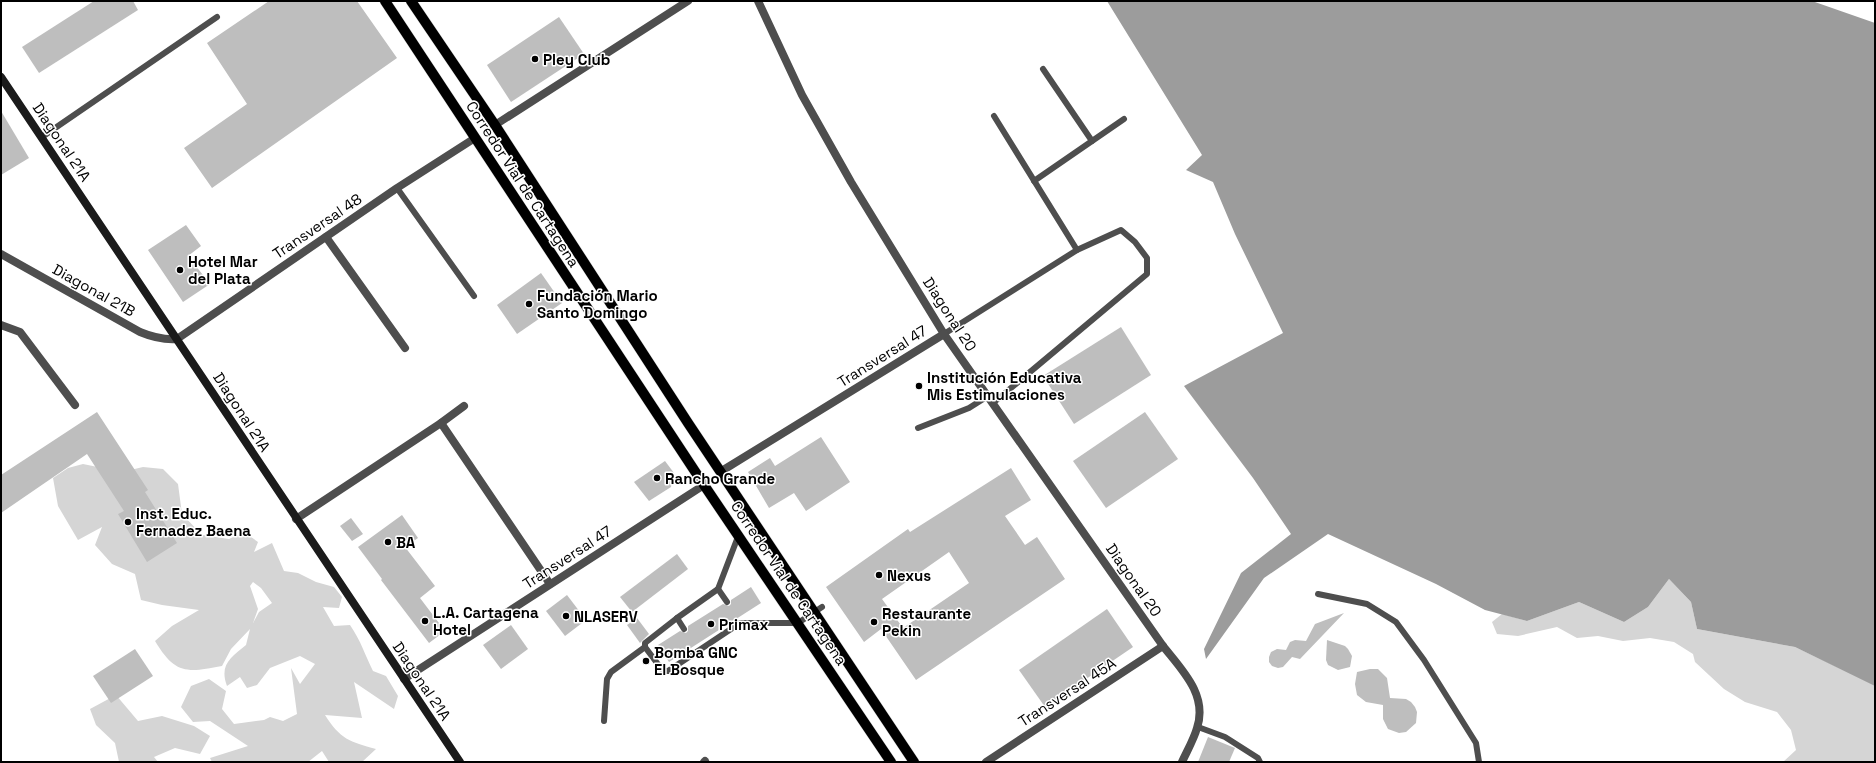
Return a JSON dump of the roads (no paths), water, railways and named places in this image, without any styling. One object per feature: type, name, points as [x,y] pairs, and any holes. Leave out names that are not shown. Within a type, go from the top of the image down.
[{"type":"main road","name":"Corredor Vial de Cartagena","points":[[385,1],[704,484],[891,762]]},
{"type":"main road","name":"Corredor Vial de Cartagena","points":[[411,1],[495,125],[720,472],[818,610],[914,762]]},
{"type":"street","points":[[495,125],[688,1]]},
{"type":"street","name":"Diagonal 20","points":[[758,1],[802,94],[828,142],[944,334],[1163,646],[1192,682],[1200,706],[1198,727],[1182,762]]},
{"type":"street","name":"Diagonal 21A","points":[[1,77],[460,762]]},
{"type":"street","name":"Transversal 48","points":[[177,339],[397,188],[475,138]]},
{"type":"street","points":[[326,237],[405,348]]},
{"type":"street","name":"Diagonal 21B","points":[[3,257],[140,332],[151,337],[166,340],[177,339]]},
{"type":"street","points":[[1,325],[20,332],[75,405]]},
{"type":"street","name":"Transversal 47","points":[[720,472],[944,334]]},
{"type":"street","points":[[296,519],[441,423],[464,406]]},
{"type":"street","points":[[441,423],[550,584]]},
{"type":"street","name":"Transversal 47","points":[[404,679],[704,484]]},
{"type":"street","name":"Transversal 45A","points":[[986,762],[1163,646]]},
{"type":"lane","points":[[42,137],[217,17]]},
{"type":"lane","points":[[1043,70],[1092,141]]},
{"type":"lane","points":[[994,116],[1077,250]]},
{"type":"lane","points":[[1034,182],[1124,119]]},
{"type":"lane","points":[[397,188],[474,296]]},
{"type":"lane","name":"Transversal 47","points":[[944,334],[1077,250],[1122,230],[1135,242],[1147,258],[1147,274],[1002,397],[991,400]]},
{"type":"lane","points":[[918,428],[991,400]]},
{"type":"lane","points":[[604,721],[608,679],[611,672],[645,647],[645,643],[676,618],[718,589],[739,534]]},
{"type":"lane","points":[[718,589],[727,602]]},
{"type":"lane","points":[[1318,594],[1367,604],[1396,622],[1424,660],[1476,743],[1479,762]]},
{"type":"lane","points":[[645,647],[663,671],[668,671],[698,652],[739,621],[798,623],[818,610]]},
{"type":"lane","points":[[676,618],[684,629]]},
{"type":"lane","points":[[695,645],[698,652]]},
{"type":"lane","points":[[1198,727],[1225,737],[1258,758],[1260,762]]},
{"type":"place","name":"Pley Club","points":[[535,59]]},
{"type":"place","name":"Hotel Mar del Plata","points":[[180,270]]},
{"type":"place","name":"Fundación Mario Santo Domingo","points":[[529,304]]},
{"type":"place","name":"Institución Educativa Mis Estimulaciones","points":[[919,386]]},
{"type":"place","name":"Rancho Grande","points":[[657,478]]},
{"type":"place","name":"Inst. Educ. Fernadez Baena","points":[[128,522]]},
{"type":"place","name":"BA","points":[[388,542]]},
{"type":"place","name":"Nexus","points":[[879,575]]},
{"type":"place","name":"NLASERV","points":[[566,616]]},
{"type":"place","name":"L.A. Cartagena Hotel","points":[[425,621]]},
{"type":"place","name":"Restaurante Pekin","points":[[874,622]]},
{"type":"place","name":"Primax","points":[[711,624]]},
{"type":"place","name":"Bomba GNC El Bosque","points":[[646,661]]}]
